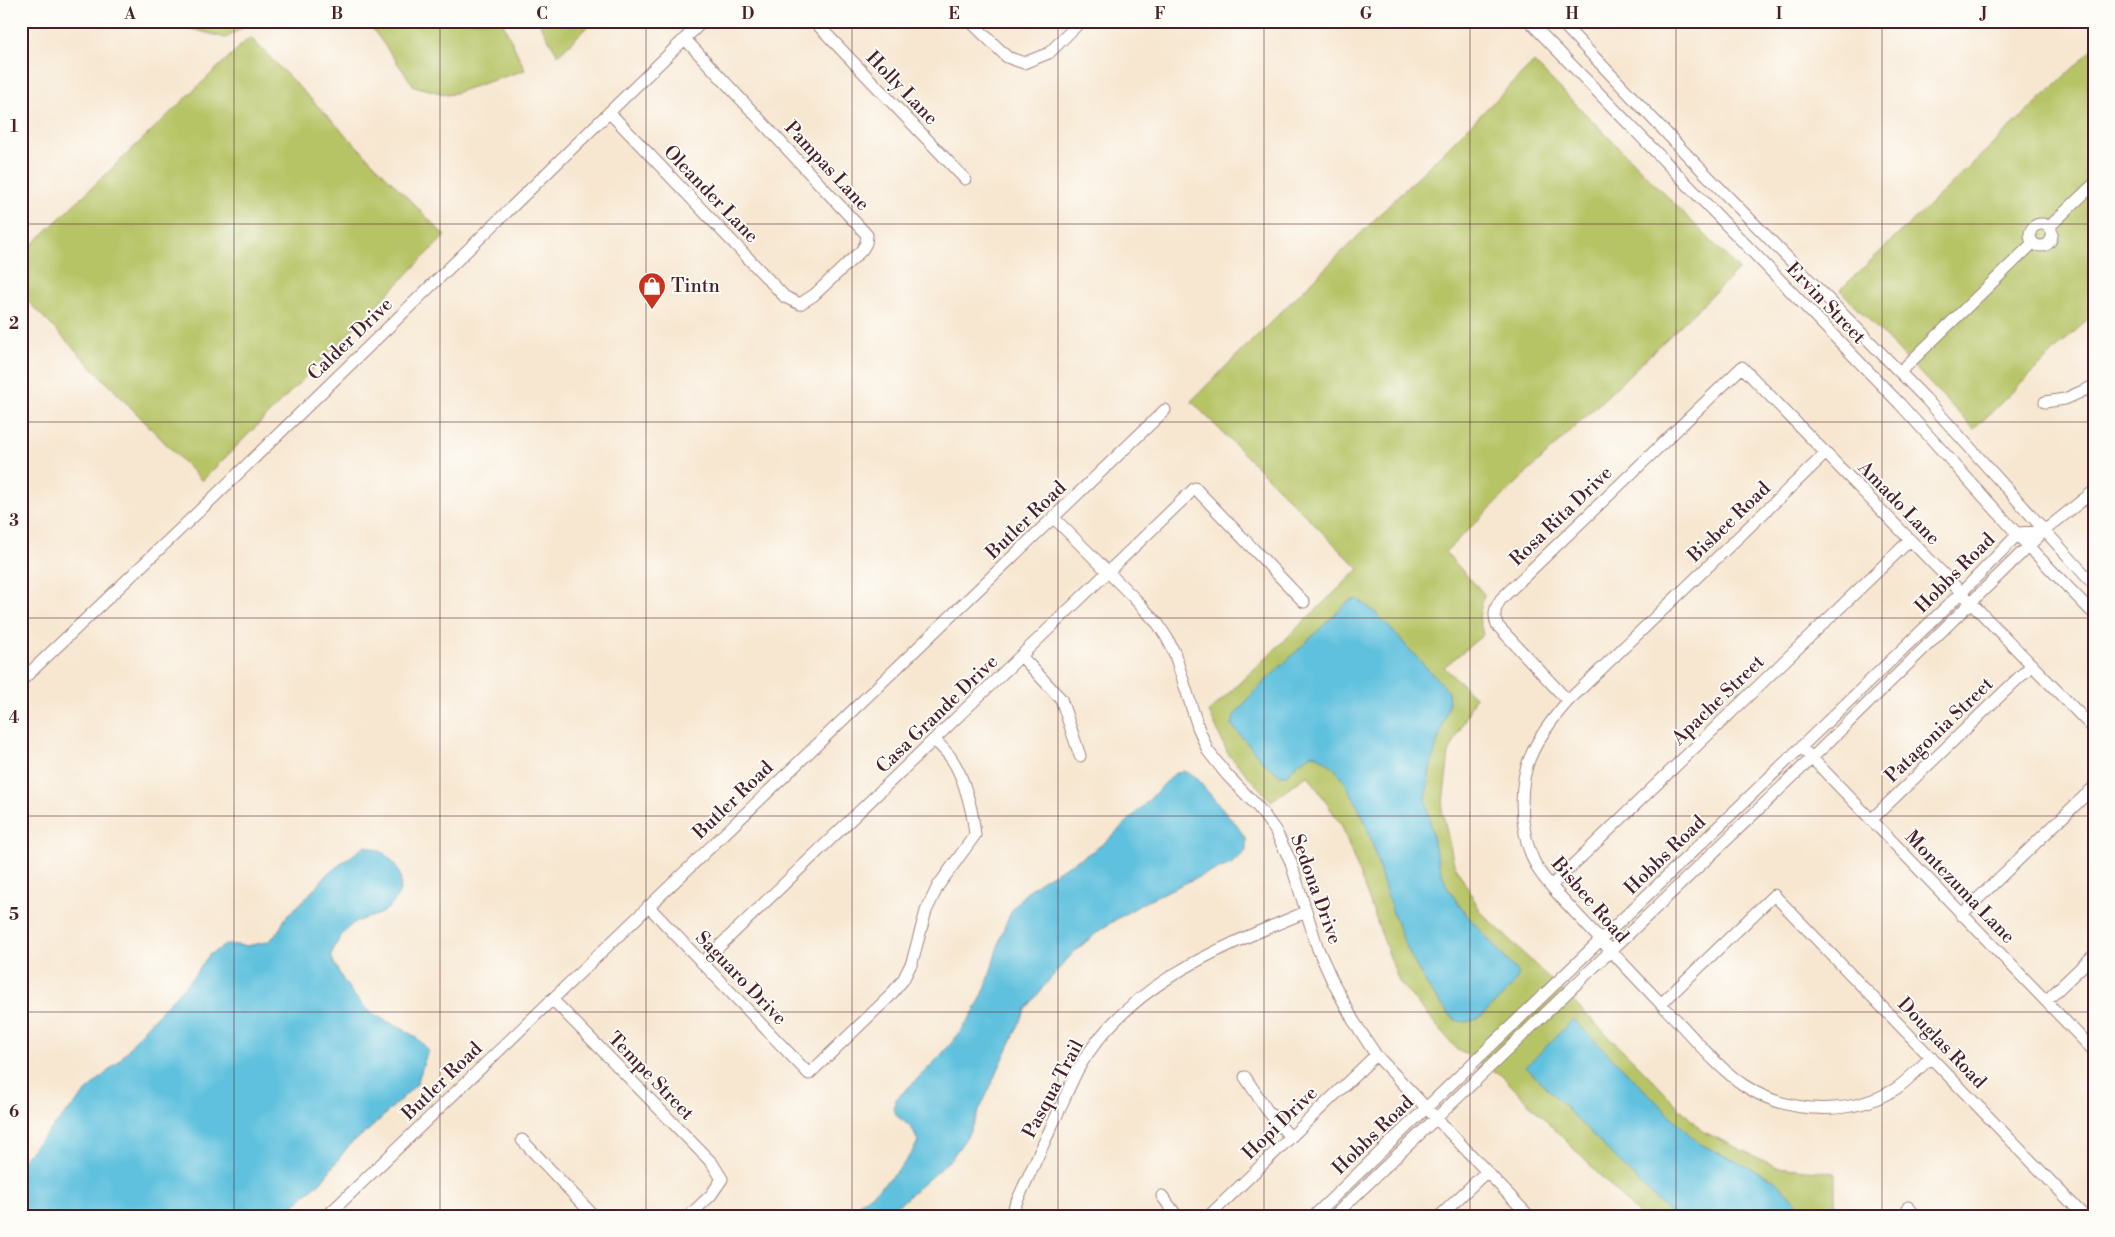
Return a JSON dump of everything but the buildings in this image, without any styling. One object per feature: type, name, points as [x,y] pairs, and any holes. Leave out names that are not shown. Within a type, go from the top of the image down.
[{"type":"street","name":"Calder Drive","points":[[21,681],[224,488],[703,21]]},
{"type":"street","name":"Holly Lane","points":[[814,21],[965,179]]},
{"type":"street","points":[[970,21],[1007,57],[1024,63],[1049,53],[1080,22]]},
{"type":"street","name":"Ervin Street","points":[[1529,21],[1900,404],[2030,547],[2094,614]]},
{"type":"street","name":"Ervin Street","points":[[1560,21],[1690,158],[1900,372],[2094,585]]},
{"type":"street","name":"Pampas Lane","points":[[685,39],[867,235],[866,243],[862,250],[814,296],[800,304],[788,299]]},
{"type":"street","name":"Oleander Lane","points":[[608,112],[788,299]]},
{"type":"street","points":[[2049,227],[2094,184]]},
{"type":"street","points":[[2040,224],[2049,227],[2052,235],[2047,244],[2040,247],[2033,244],[2029,233],[2033,227],[2040,224]]},
{"type":"street","points":[[1900,372],[2033,244]]},
{"type":"street","name":"Amado Lane","points":[[1742,367],[2094,729]]},
{"type":"street","name":"Rosa Rita Drive","points":[[1568,701],[1497,625],[1494,617],[1495,608],[1501,599],[1742,367]]},
{"type":"street","points":[[2045,402],[2064,399],[2094,386]]},
{"type":"street","name":"Butler Road","points":[[327,1216],[1165,410]]},
{"type":"street","name":"Bisbee Road","points":[[1826,453],[1568,701],[1548,724],[1532,753],[1521,799],[1523,820],[1538,870],[1551,886],[1610,951],[1717,1062],[1746,1087],[1782,1102],[1799,1106],[1838,1108],[1878,1098],[1897,1087],[1931,1057]]},
{"type":"street","name":"Casa Grande Drive","points":[[702,963],[1022,657],[1195,488],[1304,602]]},
{"type":"street","name":"Hobbs Road","points":[[1334,1216],[1812,758],[1971,601],[2030,547],[2044,531],[2094,492]]},
{"type":"street","name":"Sedona Drive","points":[[1053,517],[1140,604],[1167,638],[1174,652],[1198,727],[1208,751],[1258,807],[1275,830],[1290,860],[1318,949],[1353,1020],[1376,1055],[1529,1216]]},
{"type":"street","name":"Hobbs Road","points":[[1314,1216],[1962,592],[2019,534],[2044,531]]},
{"type":"street","name":"Apache Street","points":[[1551,886],[1910,540]]},
{"type":"street","points":[[1022,657],[1061,699],[1080,756]]},
{"type":"street","name":"Patagonia Street","points":[[1871,820],[2032,665]]},
{"type":"street","name":"Saguaro Drive","points":[[648,906],[809,1074],[889,997],[903,980],[912,962],[926,911],[934,894],[950,868],[975,835],[974,819],[957,769],[950,757],[935,740]]},
{"type":"street","name":"Montezuma Lane","points":[[1801,747],[1961,915],[2094,1050]]},
{"type":"street","points":[[1961,915],[2094,787]]},
{"type":"street","name":"Douglas Road","points":[[1661,1004],[1774,895],[2084,1216]]},
{"type":"street","name":"Pasqua Trail","points":[[1010,1216],[1077,1071],[1096,1042],[1127,1008],[1185,966],[1210,953],[1306,912]]},
{"type":"street","points":[[2046,1001],[2094,955]]},
{"type":"street","name":"Tempe Street","points":[[552,998],[712,1163],[722,1180],[711,1195],[689,1216]]},
{"type":"street","name":"Hopi Drive","points":[[1209,1216],[1376,1055]]},
{"type":"street","points":[[1245,1077],[1267,1110],[1290,1137]]},
{"type":"street","points":[[522,1140],[594,1216]]},
{"type":"street","points":[[1440,1216],[1486,1172]]},
{"type":"street","points":[[1162,1196],[1177,1216]]},
{"type":"street","points":[[1908,1207],[1916,1216]]},
{"type":"green space","points":[[171,21],[254,21],[226,38],[174,24]]},
{"type":"green space","points":[[367,21],[502,21],[525,70],[448,95],[414,86]]},
{"type":"green space","points":[[538,21],[593,21],[558,55]]},
{"type":"green space","points":[[250,37],[445,236],[202,481],[21,294],[21,255]]},
{"type":"green space","points":[[2094,48],[2094,313],[1974,429],[1840,290]]},
{"type":"green space","points":[[1534,62],[1739,269],[1445,552],[1484,594],[1479,617],[1483,635],[1444,667],[1475,697],[1449,753],[1442,810],[1454,864],[1481,912],[1637,1064],[1702,1131],[1777,1167],[1835,1173],[1835,1216],[1640,1216],[1501,1075],[1456,1048],[1399,982],[1342,826],[1308,775],[1271,801],[1228,754],[1209,712],[1359,569],[1191,401]]},
{"type":"water","points":[[1358,599],[1377,614],[1448,691],[1449,703],[1430,768],[1426,800],[1437,858],[1447,887],[1465,913],[1519,974],[1513,985],[1500,998],[1473,1020],[1460,1021],[1450,1015],[1431,991],[1415,964],[1401,935],[1390,904],[1365,822],[1357,804],[1336,770],[1329,763],[1312,754],[1298,763],[1287,775],[1280,775],[1264,763],[1232,726],[1234,716],[1253,693],[1349,601]]},
{"type":"water","points":[[1183,771],[1194,776],[1235,823],[1246,839],[1246,851],[1231,864],[1152,898],[1123,915],[1100,930],[1073,953],[1026,1009],[968,1135],[951,1159],[901,1203],[879,1214],[860,1216],[857,1212],[860,1203],[901,1167],[918,1141],[911,1127],[897,1116],[893,1108],[896,1099],[954,1040],[973,1013],[986,986],[1002,932],[1014,908],[1022,897],[1040,882],[1084,857],[1104,843],[1174,774]]},
{"type":"water","points":[[365,846],[380,851],[392,860],[400,876],[400,889],[395,901],[385,911],[350,926],[339,939],[331,955],[343,979],[361,1003],[374,1014],[410,1033],[423,1043],[428,1050],[417,1084],[370,1129],[350,1144],[321,1182],[303,1196],[285,1216],[21,1216],[21,1161],[91,1087],[120,1060],[144,1029],[193,977],[209,955],[227,944],[246,946],[267,942],[277,934],[286,917],[327,874]]},
{"type":"water","points":[[1573,1019],[1698,1143],[1775,1180],[1809,1216],[1672,1216],[1526,1067]]},
{"type":"place","name":"Tintn","points":[[652,310]]}]
